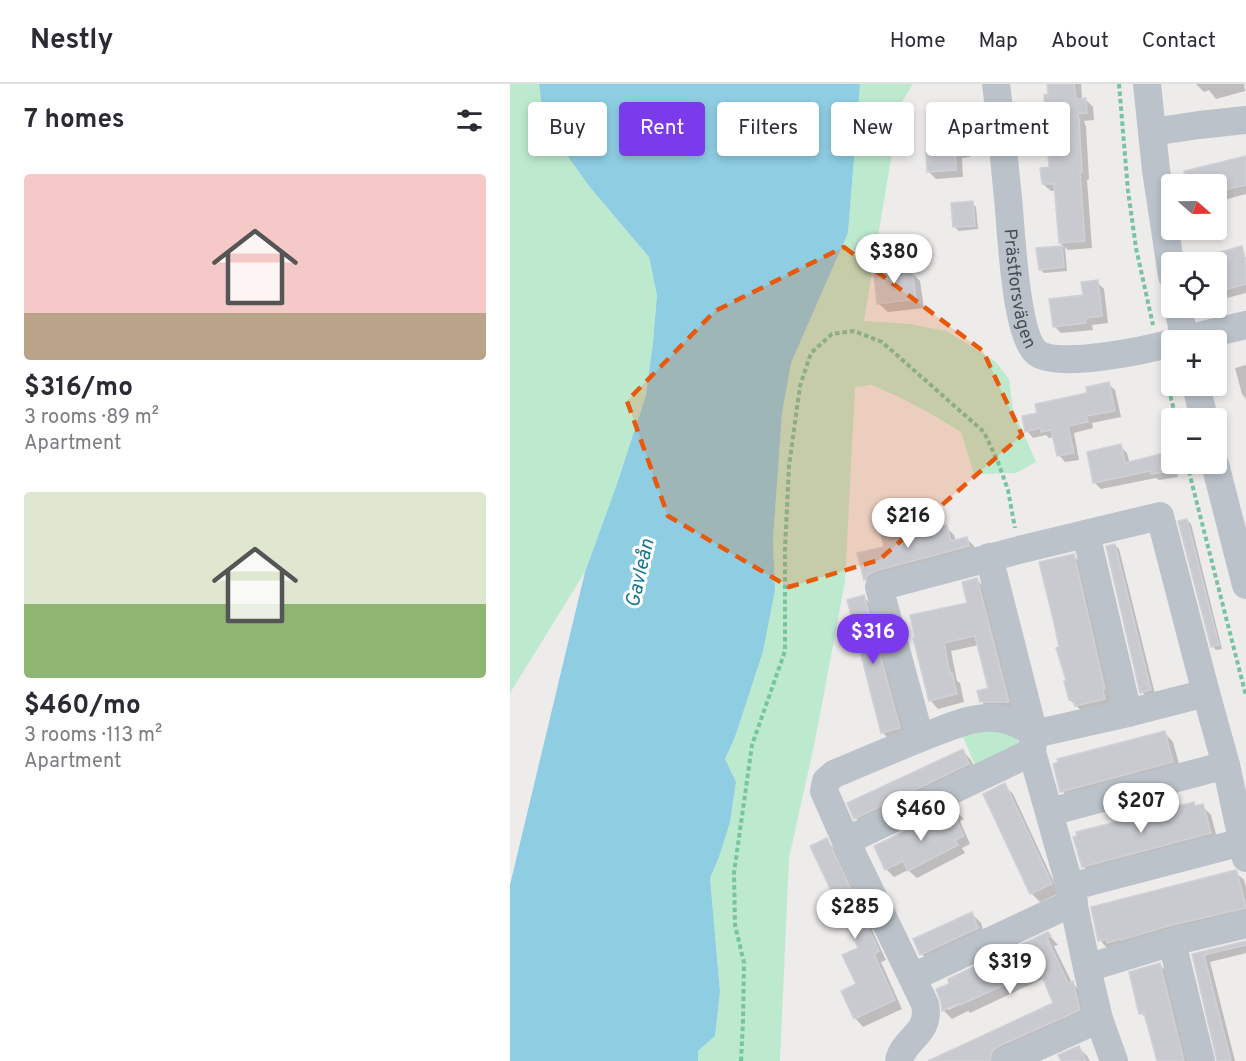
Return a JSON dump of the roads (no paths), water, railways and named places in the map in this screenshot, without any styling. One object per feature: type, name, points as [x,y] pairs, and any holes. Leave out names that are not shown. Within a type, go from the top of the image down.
[{"type":"street","name":"Prästforsvägen","points":[[996,84],[1014,272],[1029,342],[1036,352],[1056,360],[1118,354],[1161,345]]},
{"type":"street","points":[[1148,84],[1167,252]]},
{"type":"street","points":[[1152,132],[1246,120]]},
{"type":"street","name":"Prästforsvägen","points":[[1226,330],[1246,325]]},
{"type":"street","points":[[1219,474],[1239,527],[1246,585]]},
{"type":"street","points":[[913,977],[1072,895],[1244,850],[1227,765],[1160,516],[989,557],[879,587],[920,738]]},
{"type":"street","points":[[1086,534],[1128,713]]},
{"type":"street","points":[[989,557],[1072,895],[1087,968],[1114,1061]]},
{"type":"street","points":[[846,841],[1033,743],[1128,713],[1206,693]]},
{"type":"street","points":[[899,1061],[900,1054],[921,1030],[927,1012],[925,1004],[846,841],[824,791],[826,781],[834,774],[920,738],[960,723],[982,718],[999,717],[1015,721],[1033,743]]},
{"type":"street","points":[[1050,812],[1227,765]]},
{"type":"street","points":[[1087,968],[1172,942],[1246,924]]},
{"type":"street","points":[[1172,942],[1202,1061]]},
{"type":"street","points":[[1006,1061],[1100,1018]]},
{"type":"water","name":"Gavleån","points":[[539,84],[860,84],[859,102],[831,102],[831,156],[854,156],[848,233],[791,363],[782,414],[773,540],[775,590],[763,651],[735,737],[725,759],[736,782],[730,822],[710,878],[720,992],[715,1036],[698,1051],[698,1061],[510,1061],[510,885],[585,572],[646,395],[657,295],[649,257],[589,186],[568,156],[607,156],[607,102],[541,102]]}]
